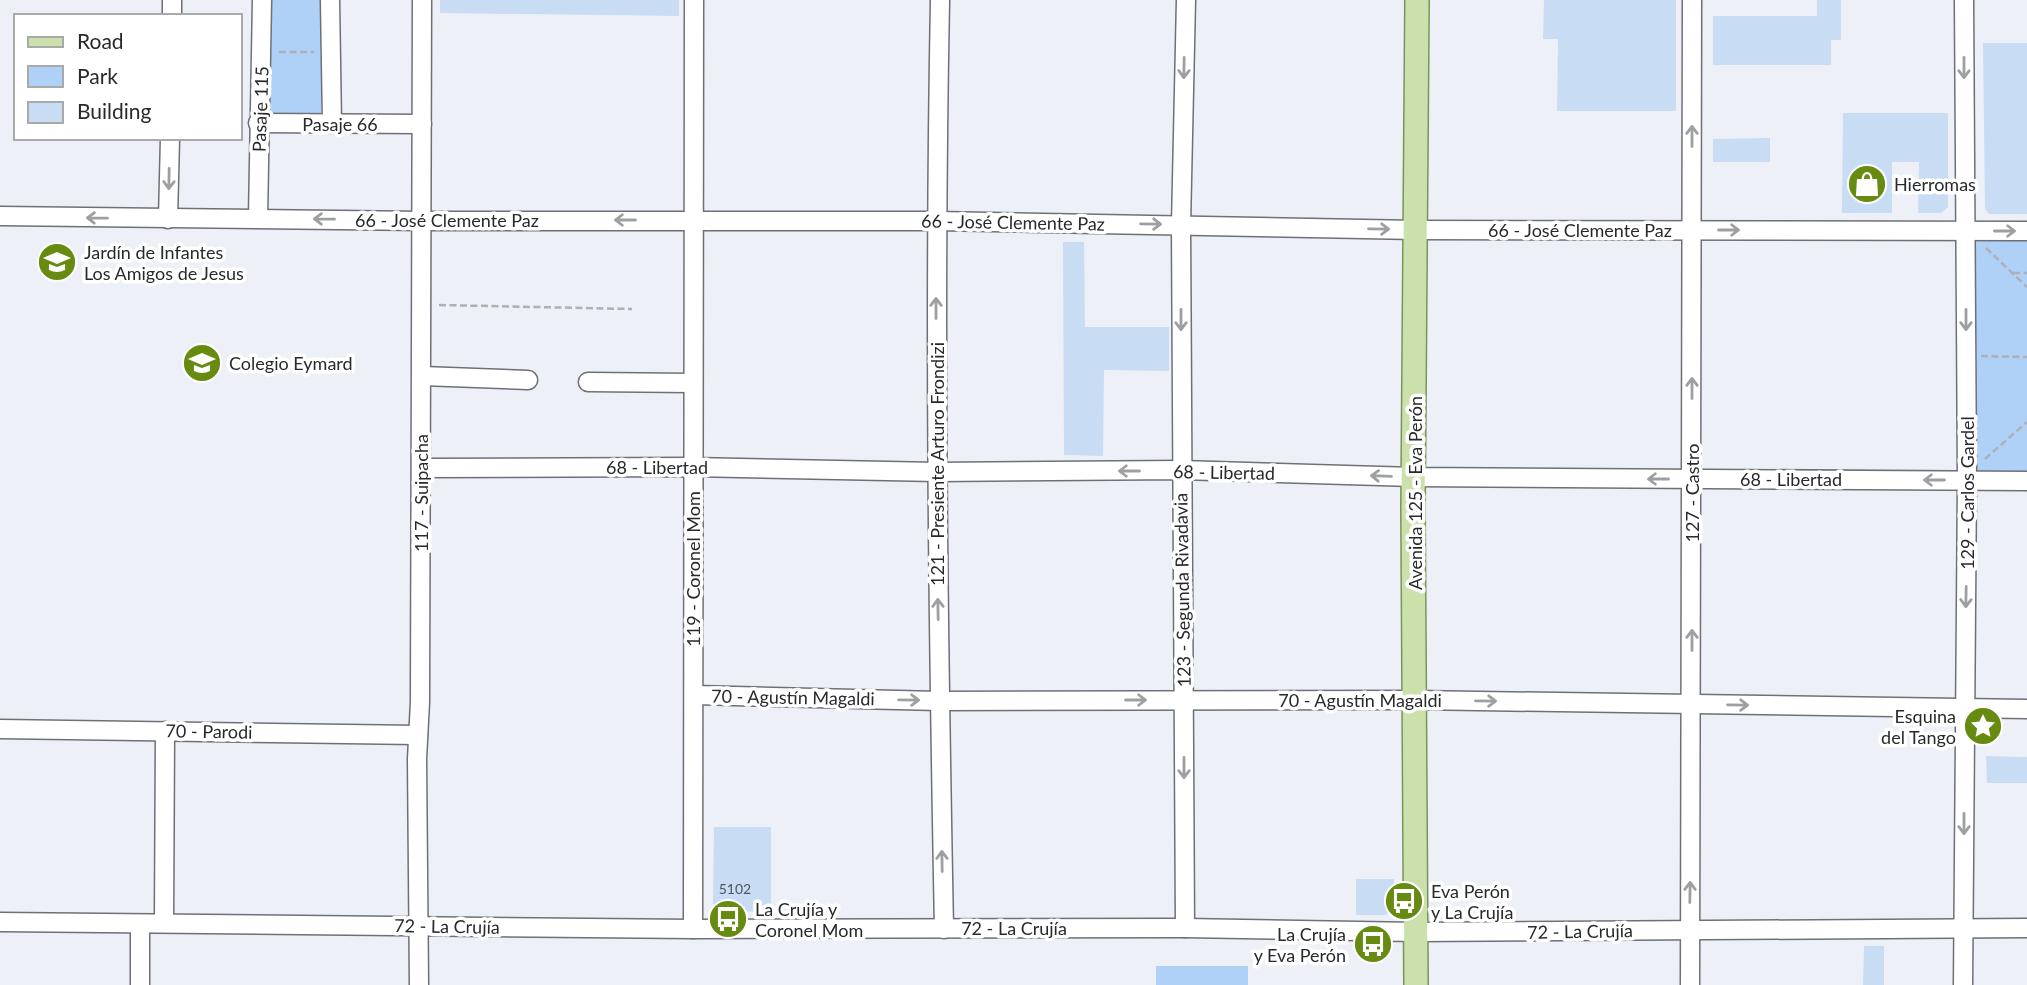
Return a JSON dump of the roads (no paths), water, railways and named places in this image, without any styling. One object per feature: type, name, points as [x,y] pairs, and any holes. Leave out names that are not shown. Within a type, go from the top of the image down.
[{"type":"main road","name":"Avenida 125 - Eva Perón","points":[[1416,985],[1414,477],[1417,0]]},
{"type":"street","name":"Pasaje 115","points":[[258,218],[262,0]]},
{"type":"street","points":[[330,0],[332,124]]},
{"type":"street","name":"117 - Suipacha","points":[[419,985],[422,0]]},
{"type":"street","name":"119 - Coronel Mom","points":[[693,929],[694,0]]},
{"type":"street","name":"121 - Presiente Arturo Frondizi","points":[[940,0],[936,221],[937,472],[944,929]]},
{"type":"street","name":"123 - Segunda Rivadavia","points":[[1185,928],[1181,225],[1186,0]]},
{"type":"street","name":"127 - Castro","points":[[1690,985],[1692,0]]},
{"type":"street","name":"129 - Carlos Gardel","points":[[1963,985],[1967,355],[1972,236],[1964,0]]},
{"type":"street","name":"Pasaje 66","points":[[258,123],[422,124]]},
{"type":"street","points":[[169,219],[170,140]]},
{"type":"street","name":"66 - José Clemente Paz","points":[[0,216],[422,221],[936,221],[1972,236],[2027,231]]},
{"type":"street","points":[[422,376],[528,380]]},
{"type":"street","points":[[588,382],[693,383]]},
{"type":"street","name":"68 - Libertad","points":[[422,468],[692,467],[937,472],[1181,470],[1414,477],[2027,481]]},
{"type":"street","name":"70 - Agustín Magaldi","points":[[694,695],[939,701],[1415,700],[2027,709]]},
{"type":"street","name":"70 - Parodi","points":[[0,729],[418,735]]},
{"type":"street","points":[[164,923],[165,731]]},
{"type":"street","name":"72 - La Crujía","points":[[0,922],[693,929],[1185,928],[1416,932],[2027,928]]},
{"type":"street","points":[[140,924],[140,985]]},
{"type":"place","name":"Hierromas","points":[[1867,184]]},
{"type":"place","name":"Jardín de Infantes Los Amigos de Jesus","points":[[57,262]]},
{"type":"place","name":"Colegio Eymard","points":[[202,363]]},
{"type":"place","name":"Esquina del Tango","points":[[1983,726]]},
{"type":"place","name":"Eva Perón y La Crujía","points":[[1404,901]]},
{"type":"place","name":"La Crujía y Coronel Mom","points":[[728,919]]},
{"type":"place","name":"La Crujía y Eva Perón","points":[[1373,944]]}]
